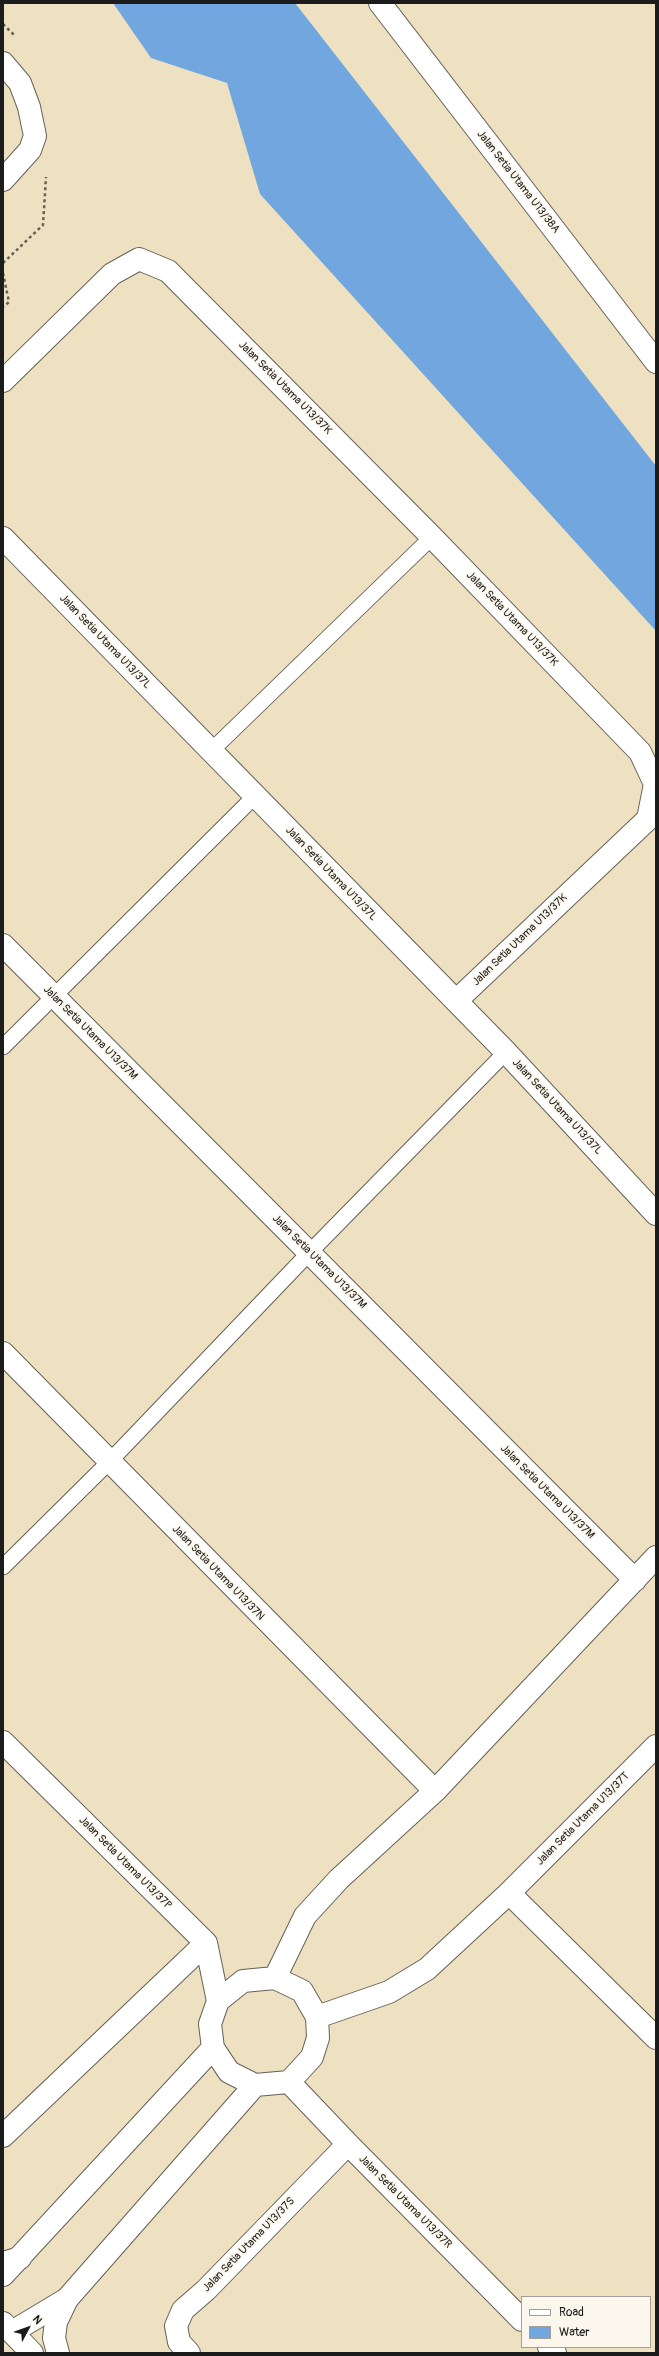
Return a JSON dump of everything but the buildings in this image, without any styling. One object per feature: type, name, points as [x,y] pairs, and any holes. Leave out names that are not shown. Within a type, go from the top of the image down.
[{"type":"street","name":"Jalan Setia Utama U13/38A","points":[[380,3],[656,362]]},
{"type":"street","points":[[3,63],[20,83],[30,107],[35,136],[30,150],[3,180]]},
{"type":"street","name":"Jalan Setia Utama U13/37K","points":[[3,381],[112,274],[139,259],[168,271],[432,537],[640,752],[656,784],[648,819],[456,1001]]},
{"type":"street","name":"Jalan Setia Utama U13/37L","points":[[3,538],[506,1052],[656,1214]]},
{"type":"street","name":"Jalan Setia Utama U13/37M","points":[[3,945],[635,1580]]},
{"type":"street","name":"Jalan Setia Utama U13/37N","points":[[3,1353],[435,1791]]},
{"type":"street","points":[[275,1978],[305,1916],[339,1879],[435,1791],[656,1557]]},
{"type":"street","name":"Jalan Setia Utama U13/37P","points":[[3,1742],[206,1943]]},
{"type":"street","name":"Jalan Setia Utama U13/37T","points":[[317,2017],[389,1992],[427,1969],[510,1893],[656,1746]]},
{"type":"street","points":[[510,1893],[656,2038]]},
{"type":"street","points":[[206,1943],[218,2001],[210,2024],[213,2048],[229,2072],[255,2085],[289,2082],[312,2057],[318,2038],[317,2017],[302,1991],[275,1978],[243,1981],[218,2001]]},
{"type":"street","points":[[3,2136],[206,1943]]},
{"type":"street","points":[[3,2275],[12,2260],[213,2048]]},
{"type":"street","name":"Jalan Setia Utama U13/37R","points":[[289,2082],[348,2144],[521,2319]]},
{"type":"street","points":[[58,2353],[54,2338],[56,2322],[67,2299],[255,2085]]},
{"type":"street","name":"Jalan Setia Utama U13/37S","points":[[189,2353],[179,2342],[176,2326],[183,2310],[206,2290],[348,2144]]},
{"type":"street","points":[[32,2353],[6,2329],[67,2299]]},
{"type":"lane","points":[[211,751],[432,537]]},
{"type":"lane","points":[[3,1047],[255,796]]},
{"type":"lane","points":[[3,1567],[110,1461],[309,1252],[506,1052]]},
{"type":"path","points":[[3,273],[9,302],[3,307]]},
{"type":"water","points":[[113,3],[295,3],[656,466],[656,631],[260,194],[227,83],[151,58]]}]
